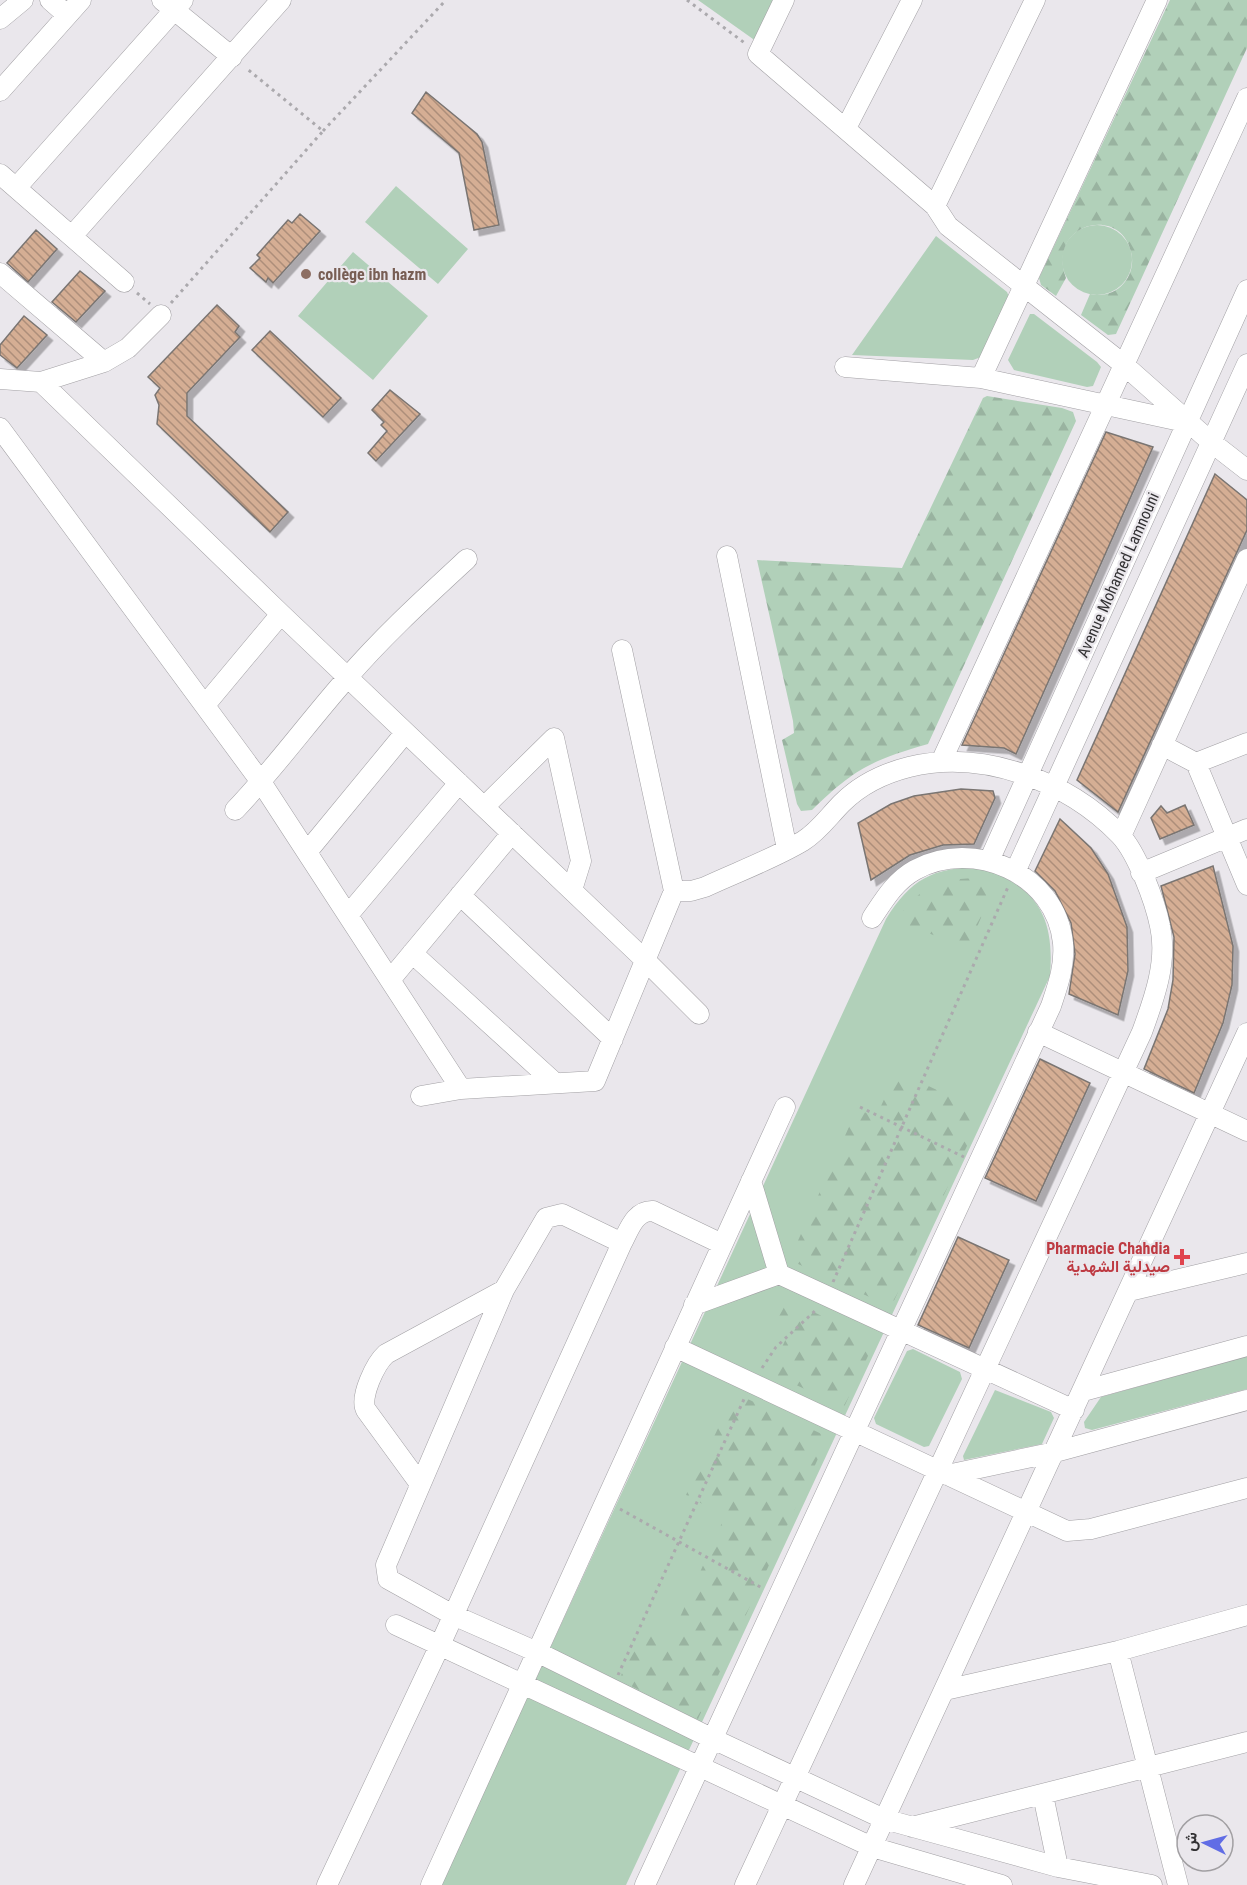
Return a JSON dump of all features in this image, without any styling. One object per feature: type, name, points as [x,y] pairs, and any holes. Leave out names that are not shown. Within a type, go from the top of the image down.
[{"type":"street","points":[[0,19],[23,0]]},
{"type":"street","points":[[50,0],[67,15]]},
{"type":"street","points":[[0,91],[81,0]]},
{"type":"street","points":[[72,236],[281,0]]},
{"type":"street","points":[[784,0],[758,54],[935,206],[948,226],[1024,288],[1124,364],[1187,422],[1247,470]]},
{"type":"street","points":[[846,128],[912,0]]},
{"type":"street","points":[[935,206],[1035,0]]},
{"type":"street","points":[[981,378],[1157,0]]},
{"type":"street","points":[[16,189],[172,3],[232,57]]},
{"type":"street","points":[[941,762],[1247,98]]},
{"type":"street","points":[[0,174],[124,282]]},
{"type":"street","points":[[0,273],[104,362]]},
{"type":"street","name":"Avenue Mohamed Lamnouni","points":[[989,861],[1247,290]]},
{"type":"street","points":[[0,379],[41,382],[104,362],[128,348],[161,315]]},
{"type":"street","name":"Avenue Mohamed Lamnouni","points":[[1015,872],[1247,364]]},
{"type":"street","points":[[845,367],[981,378],[1187,422]]},
{"type":"street","points":[[41,382],[699,1014]]},
{"type":"street","points":[[0,428],[261,782],[461,1089]]},
{"type":"street","points":[[727,556],[787,849]]},
{"type":"street","points":[[235,810],[261,782],[347,677],[396,626],[467,559]]},
{"type":"street","points":[[1121,836],[1247,559]]},
{"type":"street","points":[[205,705],[280,614]]},
{"type":"street","points":[[421,1096],[461,1089],[595,1081],[674,891],[622,650]]},
{"type":"street","points":[[307,852],[405,733]]},
{"type":"street","points":[[484,807],[554,738],[581,861],[572,890]]},
{"type":"street","points":[[1196,763],[1247,743]]},
{"type":"street","points":[[1162,745],[1196,763],[1247,885]]},
{"type":"street","points":[[674,891],[691,891],[705,887],[787,849],[818,830],[843,802],[879,776],[910,767],[941,762],[993,766],[1053,786],[1081,801],[1121,836],[1141,873],[1161,926],[1162,956],[1157,990],[1142,1032],[985,1369],[942,1472],[745,1885]]},
{"type":"street","points":[[348,915],[459,783]]},
{"type":"street","points":[[1141,873],[1247,829]]},
{"type":"street","points":[[390,980],[512,833]]},
{"type":"street","points":[[645,1885],[855,1432],[1062,975],[1063,942],[1052,910],[1033,884],[1005,866],[989,861],[975,857],[943,859],[914,871],[889,891],[872,918]]},
{"type":"street","points":[[460,895],[613,1039]]},
{"type":"street","points":[[412,953],[555,1083]]},
{"type":"street","points":[[1038,1032],[1247,1131]]},
{"type":"street","points":[[854,1885],[1246,1041]]},
{"type":"street","points":[[431,1885],[784,1107]]},
{"type":"street","points":[[751,1181],[779,1274]]},
{"type":"street","points":[[327,1885],[440,1645],[622,1243],[637,1217],[646,1210],[652,1211],[722,1244]]},
{"type":"street","points":[[622,1243],[562,1214],[549,1215],[504,1290],[420,1484],[386,1565],[386,1575],[392,1583],[453,1615],[537,1652],[713,1739],[885,1818],[1058,1867],[1152,1885]]},
{"type":"street","points":[[1129,1291],[1247,1263]]},
{"type":"street","points":[[694,1305],[779,1274],[1074,1410]]},
{"type":"street","points":[[420,1484],[366,1410],[363,1402],[380,1361],[386,1354],[504,1290]]},
{"type":"street","points":[[1083,1391],[1247,1346]]},
{"type":"street","points":[[675,1347],[1067,1531],[1079,1532],[1247,1488]]},
{"type":"street","points":[[942,1472],[1054,1452],[1247,1400]]},
{"type":"street","points":[[945,1690],[1118,1651],[1247,1615]]},
{"type":"street","points":[[396,1625],[872,1847],[1002,1885]]},
{"type":"street","points":[[1118,1651],[1178,1885]]},
{"type":"street","points":[[912,1827],[1247,1742]]},
{"type":"street","points":[[1042,1795],[1058,1867]]},
{"type":"path","points":[[124,282],[161,315],[323,131],[446,0]]},
{"type":"path","points":[[687,0],[758,54]]},
{"type":"path","points":[[232,57],[323,131]]},
{"type":"path","points":[[860,1107],[978,1163]]},
{"type":"path","points":[[605,1501],[778,1597]]},
{"type":"green space","points":[[698,0],[776,0],[756,39],[753,39]]},
{"type":"green space","points":[[1170,0],[1247,0],[1247,48],[1116,334],[1108,335],[1081,315],[1090,294],[1113,292],[1126,280],[1132,265],[1132,256],[1124,237],[1113,228],[1100,225],[1087,227],[1075,233],[1066,244],[1063,259],[1066,278],[1056,296],[1041,285],[1039,278]]},
{"type":"green space","points":[[396,186],[468,249],[438,284],[365,222]]},
{"type":"green space","points":[[1090,225],[1104,225],[1117,231],[1126,240],[1132,253],[1130,273],[1122,285],[1104,295],[1090,295],[1077,289],[1068,280],[1062,267],[1062,253],[1068,240],[1077,231]]},
{"type":"green space","points":[[936,236],[1007,292],[1009,297],[981,357],[973,360],[852,355]]},
{"type":"green space","points":[[353,252],[428,316],[373,380],[298,316]]},
{"type":"green space","points":[[1030,314],[1034,314],[1097,362],[1101,367],[1093,386],[1087,387],[1014,370],[1008,360]]},
{"type":"green space","points":[[987,396],[1062,408],[1073,412],[1076,421],[928,744],[878,761],[852,775],[812,810],[801,811],[797,804],[782,740],[794,733],[793,721],[757,560],[902,568],[983,398]]},
{"type":"green space","points":[[979,867],[1015,883],[1038,906],[1049,936],[1050,976],[626,1885],[441,1885],[886,919],[904,894],[924,878],[948,870]]},
{"type":"green space","points":[[974,878],[995,885],[968,948],[896,921],[912,901],[929,888],[948,881]]},
{"type":"green space","points":[[897,1071],[983,1112],[891,1307],[796,1263],[792,1254],[857,1109],[876,1117]]},
{"type":"green space","points":[[788,1300],[875,1341],[844,1407],[770,1373],[790,1330],[776,1322]]},
{"type":"green space","points":[[913,1349],[960,1372],[962,1379],[929,1446],[924,1447],[876,1424],[874,1418],[907,1351]]},
{"type":"green space","points":[[1247,1356],[1247,1389],[1092,1430],[1085,1428],[1084,1422],[1101,1397]]},
{"type":"green space","points":[[995,1390],[1051,1412],[1054,1418],[1042,1444],[964,1460],[963,1456]]},
{"type":"green space","points":[[735,1393],[828,1437],[698,1719],[619,1680],[641,1630],[669,1642],[725,1516],[686,1495]]},
{"type":"building","points":[[426,92],[477,134],[482,142],[499,225],[474,230],[459,153],[412,113]]},
{"type":"building","points":[[300,214],[320,231],[273,283],[268,278],[266,282],[250,268],[260,258],[257,255],[288,220],[292,223]]},
{"type":"building","points":[[36,230],[57,249],[28,282],[7,263]]},
{"type":"building","points":[[80,271],[105,291],[76,322],[52,302]]},
{"type":"building","points":[[217,305],[239,326],[235,332],[240,337],[187,393],[187,416],[288,512],[270,532],[157,424],[159,405],[155,395],[160,388],[148,377]]},
{"type":"building","points":[[24,316],[47,335],[17,368],[0,355],[0,345]]},
{"type":"building","points":[[270,331],[341,398],[323,417],[252,350]]},
{"type":"building","points":[[390,390],[420,414],[376,461],[368,453],[387,431],[381,425],[384,422],[372,410]]},
{"type":"building","points":[[1106,432],[1153,447],[1016,754],[1004,748],[962,745]]},
{"type":"building","points":[[1215,474],[1247,500],[1247,530],[1118,812],[1077,780]]},
{"type":"building","points":[[961,789],[993,791],[995,798],[974,844],[943,845],[910,855],[871,880],[858,823],[891,804],[914,796]]},
{"type":"building","points":[[1185,805],[1194,825],[1160,839],[1151,818],[1161,806],[1167,813]]},
{"type":"building","points":[[1060,819],[1091,848],[1108,874],[1127,927],[1128,971],[1118,1015],[1069,994],[1075,954],[1071,923],[1055,891],[1035,871]]},
{"type":"building","points":[[1213,866],[1233,946],[1232,985],[1223,1023],[1194,1093],[1144,1069],[1168,1009],[1173,980],[1174,937],[1161,886]]},
{"type":"building","points":[[1040,1059],[1090,1083],[1036,1201],[985,1178]]},
{"type":"building","points":[[958,1237],[1009,1260],[969,1348],[918,1325]]},
{"type":"place","name":"collège ibn hazm","points":[[306,274]]},
{"type":"place","name":"Pharmacie Chahdia صيدلية الشهدية","points":[[1182,1257]]}]
